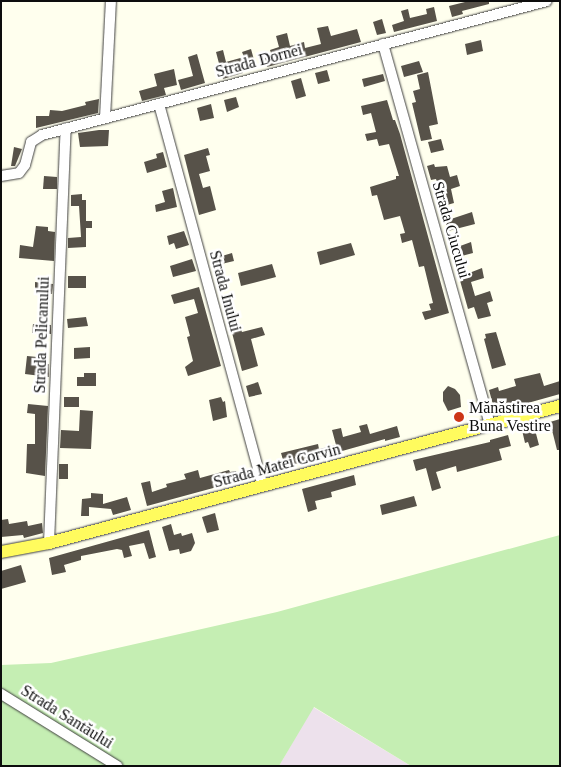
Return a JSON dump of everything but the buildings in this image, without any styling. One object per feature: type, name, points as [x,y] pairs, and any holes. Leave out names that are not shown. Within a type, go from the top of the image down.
[{"type":"main road","name":"Strada Matei Corvin","points":[[1,552],[49,543],[560,406]]},
{"type":"street","points":[[106,118],[112,1]]},
{"type":"street","name":"Strada Dornei","points":[[1,176],[19,173],[25,165],[31,142],[36,138],[66,128],[547,1]]},
{"type":"street","name":"Strada Ciucului","points":[[382,44],[490,425]]},
{"type":"street","name":"Strada Inului","points":[[159,104],[263,486]]},
{"type":"street","name":"Strada Pelicanului","points":[[49,543],[66,128]]},
{"type":"street","name":"Strada Santăului","points":[[1,694],[117,766]]},
{"type":"shaded area","points":[[313,707],[411,766],[279,766]]},
{"type":"green space","points":[[560,535],[560,766],[411,766],[314,707],[279,766],[1,766],[1,665],[51,663],[277,612]]},
{"type":"place","name":"Mănăstirea Buna Vestire","points":[[459,417]]}]
